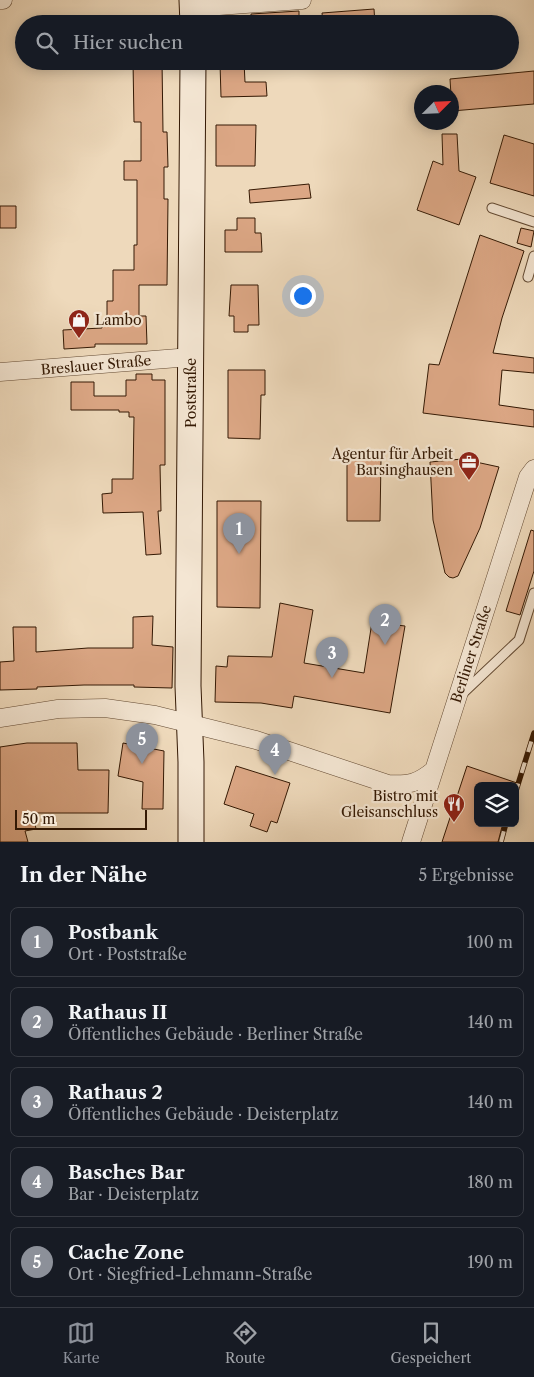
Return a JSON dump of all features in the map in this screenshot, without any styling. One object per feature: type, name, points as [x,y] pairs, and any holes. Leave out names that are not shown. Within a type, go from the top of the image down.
[{"type":"main road","name":"Poststraße","points":[[191,842],[191,762],[188,686],[193,70]]},
{"type":"street","points":[[192,11],[302,0]]},
{"type":"street","name":"Breslauer Straße","points":[[0,372],[191,357]]},
{"type":"street","name":"Berliner Straße","points":[[411,842],[528,477],[534,469]]},
{"type":"street","points":[[0,718],[58,709],[105,708],[155,715],[256,740],[388,784],[407,785],[423,779],[434,770]]},
{"type":"lane","points":[[492,208],[534,222]]},
{"type":"lane","points":[[528,277],[534,256]]},
{"type":"lane","points":[[457,699],[520,640],[534,593]]},
{"type":"building","points":[[374,9],[374,15],[322,15],[322,13]]},
{"type":"building","points":[[299,11],[299,15],[251,14]]},
{"type":"building","points":[[133,70],[162,70],[163,132],[167,132],[168,167],[164,167],[164,199],[168,199],[167,285],[139,285],[139,316],[146,316],[147,344],[95,344],[95,347],[64,349],[63,330],[102,328],[102,322],[107,322],[107,301],[113,301],[113,270],[134,270],[134,245],[137,245],[137,180],[124,180],[124,161],[141,161],[141,122],[134,122]]},
{"type":"building","points":[[220,70],[244,70],[245,82],[266,82],[267,96],[221,97]]},
{"type":"building","points":[[534,71],[534,104],[459,110],[459,85],[450,85],[450,79]]},
{"type":"building","points":[[216,125],[256,125],[255,166],[216,166]]},
{"type":"building","points":[[442,134],[457,134],[459,171],[476,177],[459,225],[417,210],[433,161],[443,165]]},
{"type":"building","points":[[504,135],[534,144],[534,196],[490,183]]},
{"type":"building","points":[[309,184],[311,198],[250,203],[249,190]]},
{"type":"building","points":[[0,206],[16,206],[16,228],[0,228]]},
{"type":"building","points":[[237,218],[255,218],[255,233],[261,233],[262,252],[225,252],[225,230],[237,230]]},
{"type":"building","points":[[521,228],[534,231],[531,247],[517,243]]},
{"type":"building","points":[[480,235],[524,251],[502,318],[493,353],[534,358],[534,373],[502,370],[499,405],[534,410],[534,427],[423,413],[429,364],[439,365]]},
{"type":"building","points":[[231,285],[258,285],[259,325],[248,325],[248,332],[234,332],[234,316],[229,316]]},
{"type":"building","points":[[228,370],[265,370],[265,395],[261,395],[260,439],[228,438]]},
{"type":"building","points":[[136,374],[152,374],[152,380],[165,380],[165,465],[160,465],[161,511],[158,511],[161,554],[146,555],[143,512],[103,513],[102,494],[112,493],[112,479],[133,479],[134,417],[129,417],[129,412],[119,412],[119,410],[71,410],[71,382],[94,382],[94,396],[126,396],[126,380],[136,380]]},
{"type":"building","points":[[347,458],[381,459],[380,521],[347,521]]},
{"type":"building","points":[[462,459],[499,467],[480,528],[458,576],[453,578],[445,573],[433,520],[430,462]]},
{"type":"building","points":[[217,501],[261,501],[260,608],[217,607]]},
{"type":"building","points":[[531,530],[534,531],[534,571],[520,615],[506,611]]},
{"type":"building","points":[[280,603],[313,610],[304,663],[364,673],[372,622],[405,626],[390,713],[294,696],[292,708],[261,703],[215,702],[216,666],[227,667],[228,656],[272,657]]},
{"type":"building","points":[[153,616],[152,645],[173,647],[172,688],[134,687],[134,685],[84,685],[0,690],[0,662],[14,661],[13,627],[36,627],[36,652],[88,648],[133,648],[133,617]]},
{"type":"building","points":[[27,743],[77,743],[78,770],[109,770],[108,813],[33,813],[36,829],[25,831],[28,842],[0,842],[0,747]]},
{"type":"building","points":[[123,743],[164,751],[163,809],[142,809],[143,782],[118,776]]},
{"type":"building","points":[[236,766],[290,783],[277,823],[271,821],[267,832],[250,826],[254,814],[224,804]]},
{"type":"building","points":[[467,766],[514,782],[474,782],[474,827],[502,827],[498,842],[442,842]]},
{"type":"railway","points":[[519,782],[534,733]]},
{"type":"railway","points":[[501,842],[505,827]]},
{"type":"place","name":"Lambo","points":[[79,339]]},
{"type":"place","name":"Agentur für Arbeit Barsinghausen","points":[[469,481]]},
{"type":"place","name":"Postbank","points":[[239,554]]},
{"type":"place","name":"Rathaus II","points":[[385,645]]},
{"type":"place","name":"Rathaus 2","points":[[332,678]]},
{"type":"place","name":"Cache Zone","points":[[142,764]]},
{"type":"place","name":"Basches Bar","points":[[275,775]]},
{"type":"place","name":"Bistro mit Gleisanschluss","points":[[454,823]]}]
